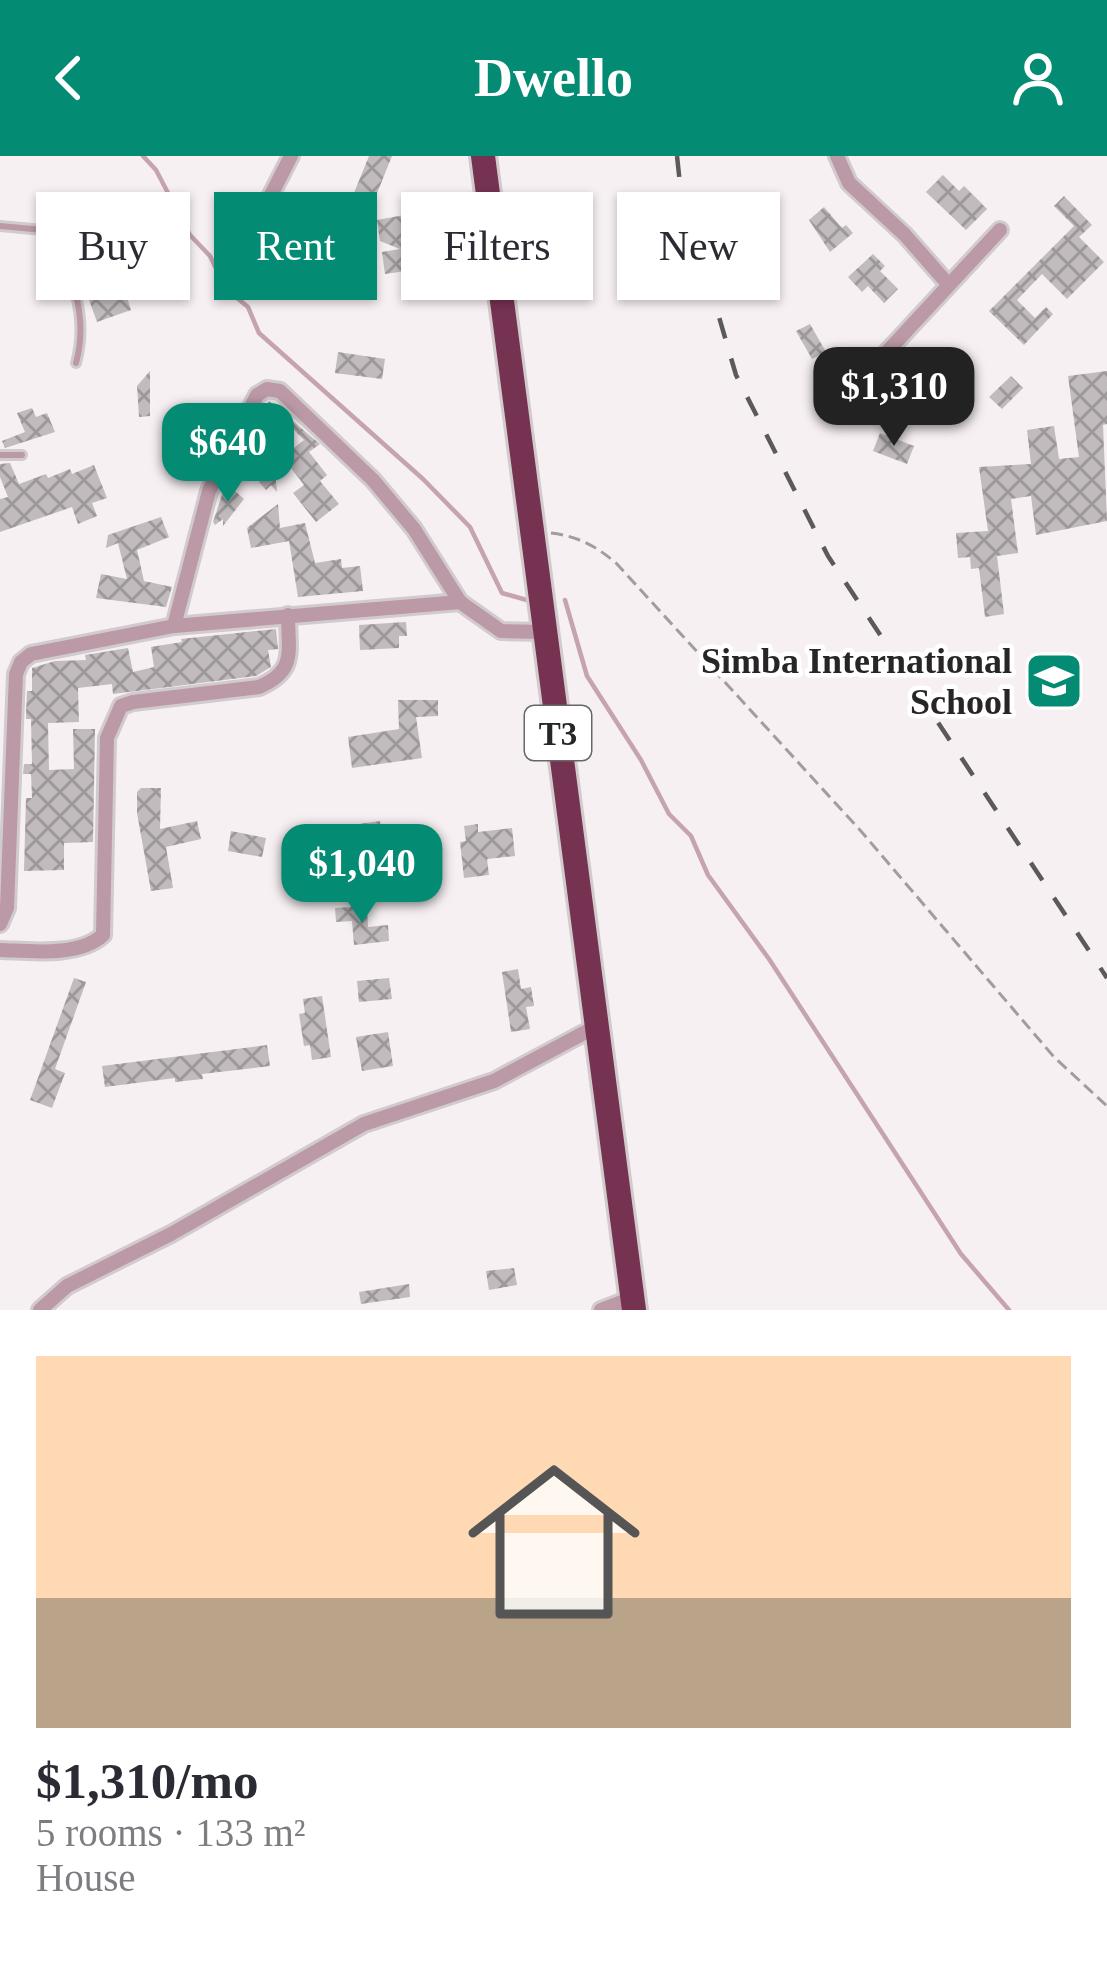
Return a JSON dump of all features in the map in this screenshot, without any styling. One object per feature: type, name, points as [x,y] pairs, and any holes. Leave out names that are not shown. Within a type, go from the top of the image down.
[{"type":"highway","name":"T3","points":[[483,156],[633,1304]]},
{"type":"street","points":[[272,192],[291,156]]},
{"type":"street","points":[[837,156],[849,183],[905,235],[947,284]]},
{"type":"street","points":[[858,391],[947,284],[1000,230]]},
{"type":"street","points":[[174,626],[209,491],[257,395],[267,389],[280,391],[373,480],[414,529],[460,602],[501,631],[544,632]]},
{"type":"street","points":[[0,924],[7,908],[16,674],[31,654],[174,626],[460,602]]},
{"type":"street","points":[[0,950],[71,948],[103,935],[107,737],[113,718],[121,706],[133,701],[259,687],[275,680],[288,662],[288,615]]},
{"type":"street","points":[[40,1310],[67,1286],[171,1234],[347,1132],[494,1081],[597,1026]]},
{"type":"street","points":[[601,1310],[633,1304]]},
{"type":"lane","points":[[0,226],[44,230],[59,250],[80,318],[83,338],[76,362]]},
{"type":"lane","points":[[0,455],[22,455]]},
{"type":"path","points":[[532,530],[572,536],[616,563],[860,830],[1054,1057],[1107,1106]]},
{"type":"building","points":[[369,156],[392,156],[377,193],[354,192]]},
{"type":"building","points":[[943,175],[959,191],[964,186],[987,209],[966,230],[926,192]]},
{"type":"building","points":[[1064,196],[1092,225],[1079,237],[1104,262],[1067,299],[1042,274],[1017,300],[1035,318],[1046,307],[1053,314],[1024,345],[989,311],[1074,226],[1054,206]]},
{"type":"building","points":[[824,207],[842,228],[846,225],[853,233],[830,252],[809,220]]},
{"type":"building","points":[[401,216],[401,272],[385,274],[382,252],[400,249],[380,241],[377,220]]},
{"type":"building","points":[[873,254],[885,266],[880,271],[898,289],[884,303],[868,286],[862,292],[848,277]]},
{"type":"building","points":[[89,300],[128,300],[131,310],[97,322]]},
{"type":"building","points":[[810,324],[826,352],[812,359],[796,331]]},
{"type":"building","points":[[338,352],[385,359],[382,379],[335,373]]},
{"type":"building","points":[[150,371],[150,416],[139,417],[137,386]]},
{"type":"building","points":[[1107,371],[1107,424],[1103,425],[1107,521],[1036,535],[1031,496],[1011,499],[1018,553],[997,556],[1004,614],[985,617],[979,568],[971,569],[970,557],[958,558],[956,533],[988,531],[979,467],[1031,464],[1027,430],[1054,426],[1059,459],[1079,457],[1068,376]]},
{"type":"building","points":[[925,374],[940,388],[916,422],[892,399]]},
{"type":"building","points":[[1011,376],[1023,388],[1002,409],[989,397]]},
{"type":"building","points":[[269,401],[320,444],[309,452],[327,475],[320,481],[339,504],[316,522],[293,493],[304,485],[291,468],[281,477],[275,470],[277,492],[271,485],[266,490],[259,482],[264,477],[247,458],[259,448],[273,464],[304,440],[277,413],[256,444],[247,440]]},
{"type":"building","points":[[32,408],[36,417],[47,413],[55,432],[5,448],[2,441],[25,432],[17,413]]},
{"type":"building","points":[[880,433],[914,446],[907,464],[873,451]]},
{"type":"building","points":[[10,463],[19,484],[94,465],[107,498],[92,503],[97,516],[78,524],[72,507],[0,532],[0,499],[8,497],[0,464]]},
{"type":"building","points":[[226,483],[244,499],[223,526],[223,519],[215,525],[213,522]]},
{"type":"building","points":[[278,504],[280,528],[305,523],[315,563],[341,559],[342,568],[360,566],[363,591],[298,597],[289,541],[251,548],[247,528]]},
{"type":"building","points":[[161,517],[169,537],[137,550],[144,581],[172,587],[166,607],[96,598],[101,574],[127,579],[118,543],[106,548],[108,535]]},
{"type":"building","points":[[406,622],[407,636],[399,636],[399,648],[360,650],[359,625]]},
{"type":"building","points":[[276,629],[278,649],[268,650],[271,667],[256,676],[113,694],[112,684],[78,688],[79,722],[48,723],[49,770],[74,769],[73,729],[95,729],[93,842],[64,843],[64,870],[24,871],[26,798],[32,798],[31,774],[23,774],[24,764],[32,764],[31,719],[26,719],[26,713],[32,668],[128,648],[133,672],[154,667],[151,647],[181,639]]},
{"type":"building","points":[[398,700],[438,700],[438,716],[416,717],[422,758],[352,768],[348,737],[399,729]]},
{"type":"building","points":[[141,788],[161,788],[160,829],[197,821],[201,839],[166,847],[173,888],[151,891],[137,813]]},
{"type":"building","points":[[380,821],[382,839],[388,838],[395,889],[363,893],[355,839],[361,838],[359,824]]},
{"type":"building","points":[[478,824],[478,832],[512,828],[515,856],[487,859],[489,875],[464,878],[460,842],[466,841],[464,826]]},
{"type":"building","points":[[322,828],[332,881],[326,882],[328,897],[305,901],[295,832]]},
{"type":"building","points":[[231,831],[266,838],[262,857],[228,851]]},
{"type":"building","points":[[367,906],[368,927],[388,925],[389,941],[354,945],[352,921],[336,922],[335,908]]},
{"type":"building","points":[[518,969],[521,989],[531,987],[534,1006],[526,1007],[530,1029],[511,1032],[502,972]]},
{"type":"building","points":[[74,978],[86,982],[55,1069],[65,1073],[52,1108],[30,1100]]},
{"type":"building","points":[[389,978],[392,999],[359,1002],[357,981]]},
{"type":"building","points":[[322,996],[331,1057],[312,1060],[310,1045],[304,1046],[299,1014],[305,1013],[303,999]]},
{"type":"building","points":[[388,1032],[393,1066],[362,1071],[356,1037]]},
{"type":"building","points":[[267,1045],[270,1066],[202,1074],[203,1079],[105,1087],[102,1066]]},
{"type":"building","points":[[514,1268],[517,1285],[489,1290],[486,1271]]},
{"type":"building","points":[[409,1284],[410,1297],[361,1304],[359,1292]]},
{"type":"waterway","points":[[143,156],[156,170],[190,235],[210,256],[226,289],[248,307],[259,333],[470,527],[502,593],[530,601]]},
{"type":"waterway","points":[[565,600],[587,676],[669,814],[691,836],[708,875],[769,959],[961,1254],[1009,1310]]},
{"type":"railway","points":[[677,156],[680,184],[736,375],[828,556],[1107,978]]},
{"type":"place","name":"Simba International School","points":[[1054,681]]}]
